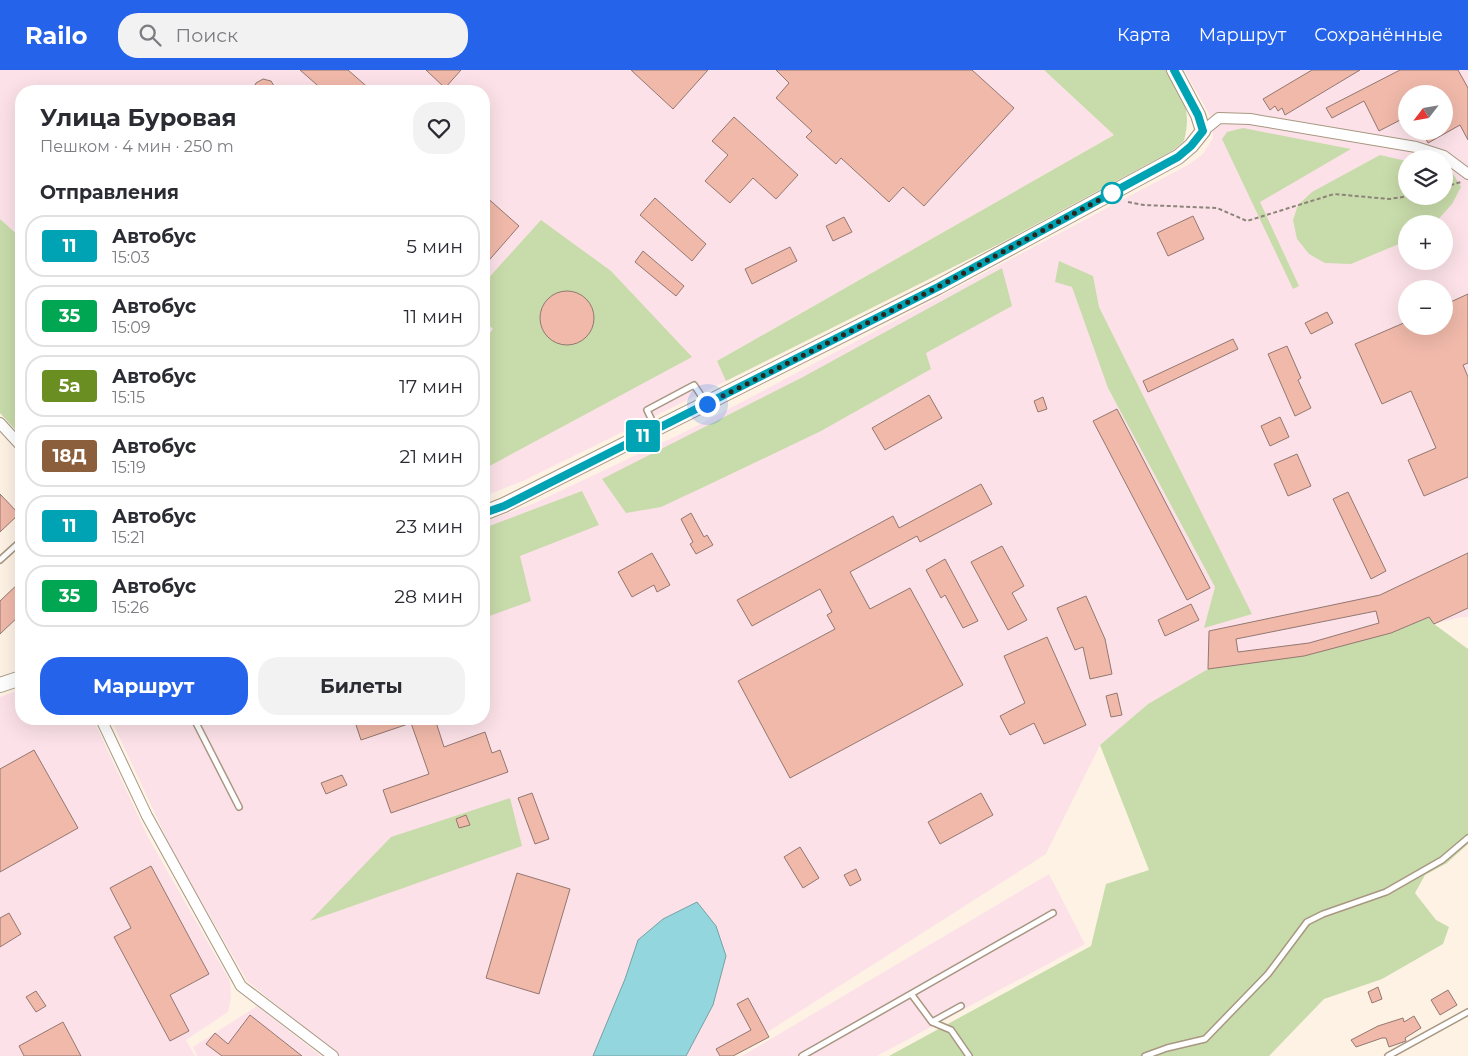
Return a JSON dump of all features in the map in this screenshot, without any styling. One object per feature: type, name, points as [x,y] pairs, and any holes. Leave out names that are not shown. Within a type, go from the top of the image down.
[{"type":"main road","points":[[490,511],[504,506],[938,287],[1148,173],[1191,146],[1203,131],[1194,107],[1174,70]]},
{"type":"main road","points":[[0,686],[15,680]]},
{"type":"street","points":[[1203,131],[1219,118],[1250,118],[1416,147],[1444,156],[1468,174]]},
{"type":"street","points":[[0,423],[15,439]]},
{"type":"street","points":[[104,725],[147,816],[241,986],[333,1056]]},
{"type":"lane","points":[[656,429],[647,410],[694,385],[707,404]]},
{"type":"lane","points":[[0,560],[15,546]]},
{"type":"lane","points":[[197,725],[239,807]]},
{"type":"lane","points":[[1145,1056],[1167,1048],[1205,1040],[1268,974],[1307,922],[1386,892],[1442,860],[1468,838]]},
{"type":"lane","points":[[802,1056],[1053,913]]},
{"type":"lane","points":[[912,995],[932,1022],[951,1030],[969,1056]]},
{"type":"lane","points":[[932,1022],[961,1006]]},
{"type":"lane","points":[[1388,1056],[1468,1012]]},
{"type":"path","points":[[1453,184],[1468,180]]},
{"type":"path","points":[[1128,202],[1144,205],[1217,208],[1247,221],[1334,194],[1389,200],[1398,198]]},
{"type":"shaded area","points":[[0,70],[1044,70],[1114,135],[717,361],[726,381],[523,481],[490,494],[490,85],[15,85],[15,233],[0,219]]},
{"type":"shaded area","points":[[1184,70],[1468,70],[1468,617],[1434,624],[1429,617],[1391,633],[1304,656],[1208,669],[1148,704],[1100,745],[1046,854],[730,1056],[340,1056],[247,981],[171,848],[114,725],[490,725],[490,520],[535,503],[691,429],[1188,165],[1203,154],[1213,138],[1212,119]]},
{"type":"shaded area","points":[[15,691],[15,725],[96,725],[148,837],[230,981],[231,997],[228,1012],[186,1040],[195,1056],[0,1056],[0,697]]},
{"type":"shaded area","points":[[1049,874],[1085,944],[877,1056],[742,1056]]},
{"type":"shaded area","points":[[257,1006],[321,1056],[197,1056],[193,1047]]},
{"type":"green space","points":[[1044,70],[1166,70],[1181,96],[1186,111],[1187,120],[1184,141],[1172,151],[1001,243],[726,381],[717,361],[1114,135]]},
{"type":"green space","points":[[1243,128],[1351,149],[1260,202],[1299,286],[1293,289],[1222,139],[1227,132]]},
{"type":"green space","points":[[1380,155],[1398,159],[1398,205],[1451,205],[1442,215],[1398,215],[1398,244],[1351,264],[1325,263],[1309,254],[1297,239],[1293,220],[1298,205],[1312,192]]},
{"type":"green space","points":[[1453,174],[1461,187],[1453,202]]},
{"type":"green space","points":[[0,219],[15,233],[15,429],[0,413]]},
{"type":"green space","points":[[541,220],[611,271],[692,357],[490,466],[490,333],[493,329],[490,326],[490,276]]},
{"type":"green space","points":[[1059,261],[1093,276],[1099,307],[1252,614],[1204,628],[1215,587],[1108,388],[1072,287],[1055,282]]},
{"type":"green space","points":[[1002,268],[1012,306],[926,353],[931,369],[821,431],[661,507],[626,513],[602,479],[803,377]]},
{"type":"green space","points":[[582,491],[599,525],[520,556],[531,601],[490,616],[490,526]]},
{"type":"green space","points":[[1429,617],[1434,624],[1468,649],[1468,844],[1447,863],[1425,875],[1415,893],[1436,920],[1449,927],[1443,944],[1382,979],[1324,999],[1269,1056],[889,1056],[1091,946],[1106,884],[1149,870],[1100,745],[1148,704],[1208,669],[1304,656],[1391,633]]},
{"type":"green space","points":[[510,798],[522,846],[310,921],[391,837]]},
{"type":"water","points":[[697,902],[716,926],[726,956],[713,1005],[686,1056],[593,1056],[625,979],[638,940],[663,919]]},
{"type":"building","points":[[300,70],[348,70],[365,85],[317,85]]},
{"type":"building","points":[[426,70],[461,70],[448,85],[442,85]]},
{"type":"building","points":[[631,70],[708,70],[673,109]]},
{"type":"building","points":[[776,70],[972,70],[1014,108],[924,206],[903,187],[889,202],[841,158],[836,164],[806,137],[812,131],[776,98],[789,83]]},
{"type":"building","points":[[1312,70],[1360,70],[1285,115],[1282,108],[1278,111],[1275,106],[1270,110],[1263,99]]},
{"type":"building","points":[[1400,70],[1458,70],[1468,88],[1468,140],[1460,125],[1453,129],[1453,85],[1398,85],[1398,121],[1379,131],[1364,101],[1332,118],[1326,108]]},
{"type":"building","points":[[263,79],[271,81],[273,85],[255,85]]},
{"type":"building","points":[[734,117],[798,175],[776,199],[753,178],[730,203],[705,181],[728,155],[712,141]]},
{"type":"building","points":[[655,198],[706,244],[692,261],[640,215]]},
{"type":"building","points":[[490,200],[519,226],[490,259]]},
{"type":"building","points":[[1193,216],[1204,239],[1168,256],[1157,233]]},
{"type":"building","points":[[844,217],[852,232],[833,241],[826,226]]},
{"type":"building","points":[[790,247],[797,261],[752,284],[745,269]]},
{"type":"building","points":[[643,251],[684,286],[676,296],[635,262]]},
{"type":"building","points":[[567,291],[577,293],[586,299],[592,308],[594,318],[592,328],[586,337],[577,343],[567,345],[557,343],[548,337],[542,328],[540,318],[542,308],[548,299],[557,293]]},
{"type":"building","points":[[1468,294],[1468,363],[1463,365],[1468,377],[1468,477],[1424,496],[1408,460],[1436,448],[1411,391],[1382,404],[1355,344],[1398,325],[1398,335],[1453,335],[1453,301]]},
{"type":"building","points":[[1327,312],[1333,323],[1311,334],[1305,323]]},
{"type":"building","points":[[1233,339],[1238,349],[1148,392],[1143,381]]},
{"type":"building","points":[[1287,346],[1301,378],[1298,380],[1311,408],[1295,416],[1268,354]]},
{"type":"building","points":[[929,395],[942,418],[885,450],[872,428]]},
{"type":"building","points":[[1043,397],[1047,409],[1038,412],[1034,401]]},
{"type":"building","points":[[1117,409],[1210,588],[1187,600],[1093,421]]},
{"type":"building","points":[[1280,417],[1289,437],[1270,446],[1261,426]]},
{"type":"building","points":[[1297,454],[1311,486],[1288,496],[1274,464]]},
{"type":"building","points":[[981,484],[992,504],[920,542],[917,536],[850,572],[870,609],[910,588],[963,685],[790,778],[738,681],[835,629],[827,615],[832,612],[820,589],[752,626],[737,600],[893,516],[899,528]]},
{"type":"building","points":[[1348,492],[1386,571],[1371,579],[1333,499]]},
{"type":"building","points":[[0,494],[15,510],[15,518],[0,532]]},
{"type":"building","points":[[691,513],[704,537],[707,535],[713,545],[696,554],[690,544],[693,542],[681,519]]},
{"type":"building","points":[[1002,546],[1024,586],[1012,593],[1027,620],[1008,630],[971,562]]},
{"type":"building","points":[[652,553],[670,585],[657,592],[654,585],[632,597],[618,572]]},
{"type":"building","points":[[1468,553],[1468,608],[1434,624],[1429,617],[1391,633],[1304,656],[1208,669],[1209,631],[1380,595]],"holes":[[[1376,611],[1379,623],[1309,643],[1238,652],[1236,639]]]},
{"type":"building","points":[[945,559],[978,621],[963,628],[945,595],[941,598],[926,570]]},
{"type":"building","points":[[15,587],[15,620],[0,634],[0,601]]},
{"type":"building","points":[[1086,596],[1105,639],[1112,674],[1090,679],[1083,647],[1075,650],[1057,608]]},
{"type":"building","points":[[1191,604],[1199,620],[1165,636],[1158,620]]},
{"type":"building","points":[[1047,637],[1086,725],[1044,744],[1034,723],[1010,735],[1000,716],[1025,703],[1004,656]]},
{"type":"building","points":[[1117,693],[1122,715],[1111,717],[1106,696]]},
{"type":"building","points":[[356,725],[405,725],[361,740]]},
{"type":"building","points":[[412,725],[437,725],[444,747],[485,732],[492,753],[500,750],[508,772],[391,813],[383,790],[429,774]]},
{"type":"building","points":[[34,750],[78,828],[0,872],[0,769]]},
{"type":"building","points":[[342,775],[347,785],[326,794],[321,783]]},
{"type":"building","points":[[532,793],[549,839],[535,844],[518,798]]},
{"type":"building","points":[[981,793],[993,815],[940,844],[928,822]]},
{"type":"building","points":[[466,815],[470,825],[459,828],[456,819]]},
{"type":"building","points":[[800,847],[819,878],[803,888],[784,857]]},
{"type":"building","points":[[151,866],[209,974],[170,995],[189,1031],[170,1041],[114,937],[131,928],[110,888]]},
{"type":"building","points":[[856,869],[861,880],[850,886],[844,875]]},
{"type":"building","points":[[517,873],[570,889],[539,994],[486,978]]},
{"type":"building","points":[[9,913],[21,934],[0,947],[0,918]]},
{"type":"building","points":[[1378,987],[1382,999],[1372,1003],[1368,992]]},
{"type":"building","points":[[1448,990],[1457,1005],[1440,1015],[1431,1000]]},
{"type":"building","points":[[36,991],[46,1006],[36,1012],[26,997]]},
{"type":"building","points":[[748,998],[769,1037],[733,1056],[720,1056],[716,1049],[751,1030],[737,1004]]},
{"type":"building","points":[[250,1015],[302,1056],[222,1056],[206,1044],[215,1033],[228,1044]]},
{"type":"building","points":[[1414,1016],[1421,1028],[1405,1038],[1406,1041],[1389,1047],[1386,1038],[1382,1038],[1356,1047],[1351,1040],[1378,1026],[1403,1018],[1404,1022]]},
{"type":"building","points":[[63,1022],[81,1056],[24,1056],[19,1046]]},
{"type":"bus line","name":"11","points":[[490,511],[504,506],[938,287],[1178,157],[1191,146],[1203,131],[1198,115],[1174,70]]},
{"type":"route","points":[[707,404],[938,287],[1112,193]]}]
